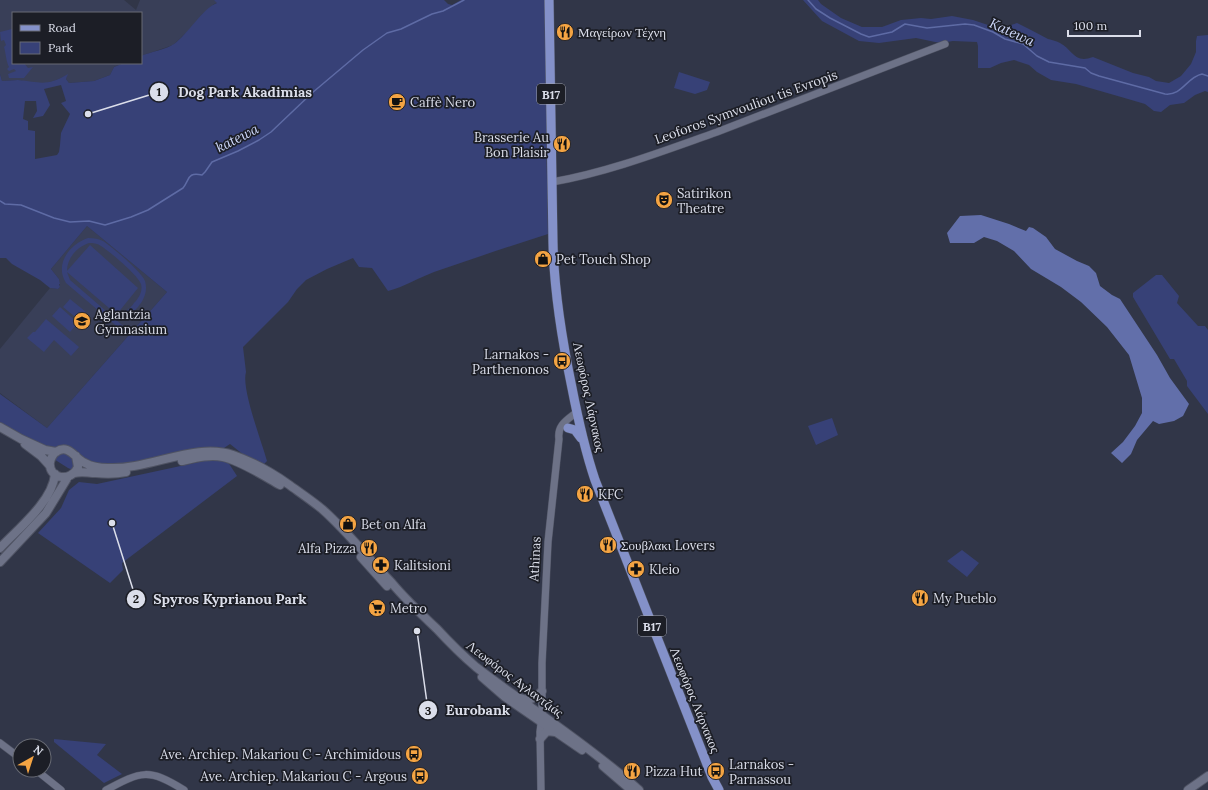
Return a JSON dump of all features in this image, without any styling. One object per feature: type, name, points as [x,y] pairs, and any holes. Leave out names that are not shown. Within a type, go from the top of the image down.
[{"type":"main road","name":"Λεωφόρος Λάρνακος","points":[[550,0],[554,282],[566,358],[577,412],[595,480],[712,777],[719,790]]},
{"type":"main road","points":[[0,427],[21,439],[48,451],[56,452],[67,450],[72,452],[76,456],[78,466],[46,513],[0,562]]},
{"type":"main road","points":[[568,428],[574,430],[584,443]]},
{"type":"main road","points":[[21,439],[41,456],[55,474],[61,477],[71,475]]},
{"type":"main road","name":"Λεωφόρος Αγλαντζιάς","points":[[76,456],[87,464],[102,468],[130,468],[199,452],[216,451],[232,455],[262,468],[305,496],[346,532],[396,588],[456,649],[476,667],[517,697],[555,732],[596,760],[630,790]]},
{"type":"main road","points":[[50,466],[51,459],[56,452]]},
{"type":"main road","name":"Λεωφόρος Αγλαντζιάς","points":[[71,475],[83,471],[96,474],[116,474],[214,456],[231,460],[255,471],[289,490],[315,509],[345,539],[392,592],[458,656],[505,697],[542,719],[609,763],[639,790]]},
{"type":"main road","points":[[0,548],[38,509],[48,496],[54,482],[55,474]]},
{"type":"main road","points":[[517,697],[528,700],[535,698],[542,691]]},
{"type":"main road","points":[[540,739],[547,731],[555,732]]},
{"type":"main road","points":[[1188,790],[1208,776]]},
{"type":"main road","name":"Λεωφόρος Λάρνακος","points":[[712,777],[714,790]]},
{"type":"street","name":"Leoforos Symvouliou tis Evropis","points":[[552,182],[607,170],[690,141],[810,97],[946,44]]},
{"type":"street","name":"Athinas","points":[[541,790],[540,739],[548,542],[559,439],[558,432],[561,426],[577,412]]},
{"type":"street","points":[[559,439],[563,432],[568,428],[580,423]]},
{"type":"street","points":[[0,743],[12,752]]},
{"type":"street","points":[[106,790],[138,774],[157,776],[184,790]]},
{"type":"street","points":[[46,778],[61,790]]},
{"type":"shaded area","points":[[0,0],[124,0],[136,10],[140,0],[223,0],[214,4],[173,45],[142,56],[142,12],[12,12],[12,64],[122,64],[114,67],[110,75],[94,81],[69,83],[66,79],[67,75],[48,83],[40,84],[17,80],[2,81],[0,74]]},
{"type":"shaded area","points":[[981,215],[1026,231],[1029,227],[1033,228],[1046,237],[1055,249],[1089,266],[1096,273],[1100,286],[1120,299],[1157,355],[1170,378],[1189,404],[1183,416],[1174,421],[1159,424],[1153,421],[1137,440],[1131,454],[1122,463],[1111,453],[1123,442],[1135,426],[1142,413],[1142,398],[1129,355],[1107,327],[1081,302],[1061,287],[1031,269],[1014,251],[997,241],[984,237],[974,243],[950,243],[947,233],[960,216]]},
{"type":"shaded area","name":"Aglantzia Gymnasium","points":[[87,226],[167,292],[47,428],[0,393],[0,349],[50,288],[58,289],[60,287],[59,279],[51,269]]},
{"type":"green space","points":[[214,0],[444,0],[448,4],[452,5],[461,0],[546,0],[548,234],[434,272],[388,291],[372,268],[359,267],[353,258],[306,280],[297,289],[288,302],[243,347],[246,372],[246,390],[267,461],[260,468],[230,444],[224,448],[82,474],[68,468],[0,425],[0,394],[47,428],[167,292],[87,226],[51,269],[59,279],[60,287],[58,289],[50,288],[40,280],[12,264],[6,258],[0,258],[0,74],[2,81],[18,80],[43,83],[54,81],[68,74],[66,79],[69,83],[94,81],[110,75],[114,67],[122,64],[142,64],[142,56],[174,44],[206,10],[217,3]],"holes":[[[61,85],[66,101],[61,103],[70,114],[61,133],[59,152],[57,155],[35,159],[35,131],[28,130],[28,121],[23,119],[25,101],[36,101],[37,111],[33,118],[43,116],[50,105],[44,89]]]},
{"type":"green space","points":[[803,0],[818,0],[821,4],[841,18],[862,27],[882,27],[901,20],[921,18],[931,19],[952,16],[973,20],[1000,29],[1017,23],[1048,39],[1059,42],[1074,55],[1082,59],[1093,57],[1133,73],[1149,77],[1156,81],[1169,83],[1181,76],[1191,64],[1196,52],[1197,36],[1208,35],[1208,92],[1205,91],[1195,95],[1184,103],[1170,105],[1161,112],[1154,111],[1145,104],[1076,84],[1051,80],[1037,72],[1029,65],[1014,60],[1001,63],[990,68],[978,68],[977,42],[953,41],[940,43],[916,38],[879,43],[859,41],[822,21]]},
{"type":"green space","points":[[12,29],[12,64],[25,64],[28,68],[33,67],[24,78],[9,78],[8,74],[16,71],[14,69],[9,71],[7,69],[9,67],[4,47],[6,45],[4,40],[1,41],[0,32]]},
{"type":"green space","points":[[679,72],[710,82],[707,90],[695,94],[674,88]]},
{"type":"green space","points":[[88,238],[103,241],[133,266],[145,281],[146,292],[140,304],[128,316],[115,319],[129,331],[126,334],[66,283],[62,269],[63,262],[70,250],[81,241]],"holes":[[[89,243],[98,244],[105,249],[129,269],[141,284],[141,292],[139,297],[131,307],[120,314],[117,314],[138,288],[90,245],[67,271],[67,266],[71,257],[80,247]],[[67,272],[116,314],[106,311],[70,280]]]},
{"type":"green space","points":[[1156,275],[1162,275],[1179,296],[1177,303],[1198,326],[1205,326],[1208,330],[1208,414],[1187,386],[1187,381],[1174,359],[1170,359],[1133,297],[1133,293]]},
{"type":"green space","points":[[70,299],[86,312],[79,320],[63,307]]},
{"type":"green space","points":[[60,307],[78,323],[70,332],[52,316]]},
{"type":"green space","points":[[46,319],[79,347],[71,356],[54,340],[44,352],[27,338],[35,332]]},
{"type":"green space","points":[[832,418],[838,435],[816,445],[808,426]]},
{"type":"green space","points":[[213,459],[226,459],[237,476],[122,563],[123,570],[110,583],[38,533],[61,508],[69,490],[79,482],[97,484]]},
{"type":"green space","points":[[962,550],[979,563],[967,577],[947,561]]},
{"type":"green space","points":[[54,739],[106,744],[97,755],[122,774],[104,783],[54,742]]},
{"type":"waterway","name":"katewa","points":[[0,201],[5,204],[21,205],[54,218],[70,222],[89,221],[105,225],[148,210],[183,188],[191,175],[202,175],[212,162],[238,151],[271,132],[312,93],[363,50],[387,33],[401,29],[432,14],[443,11],[464,0]]},
{"type":"waterway","name":"Katewa","points":[[808,0],[816,9],[830,18],[869,37],[892,32],[905,24],[927,28],[965,24],[974,25],[993,32],[1005,39],[1023,44],[1037,56],[1049,62],[1085,68],[1091,73],[1099,76],[1165,94],[1176,92],[1197,76],[1202,74],[1208,76]]},
{"type":"place","name":"Μαγείρων Τέχνη","points":[[565,32]]},
{"type":"place","name":"Caffè Nero","points":[[397,102]]},
{"type":"place","name":"Dog Park Akadimias","points":[[88,114]]},
{"type":"place","name":"Brasserie Au Bon Plaisir","points":[[562,144]]},
{"type":"place","name":"Satirikon Theatre","points":[[664,200]]},
{"type":"place","name":"Pet Touch Shop","points":[[543,259]]},
{"type":"place","name":"Aglantzia Gymnasium","points":[[82,321]]},
{"type":"place","name":"Larnakos - Parthenonos","points":[[562,361]]},
{"type":"place","name":"KFC","points":[[585,494]]},
{"type":"place","name":"Spyros Kyprianou Park","points":[[112,523]]},
{"type":"place","name":"Bet on Alfa","points":[[348,524]]},
{"type":"place","name":"Σουβλακι Lovers","points":[[608,545]]},
{"type":"place","name":"Alfa Pizza","points":[[369,548]]},
{"type":"place","name":"Kalitsioni","points":[[381,565]]},
{"type":"place","name":"Kleio","points":[[636,569]]},
{"type":"place","name":"My Pueblo","points":[[920,598]]},
{"type":"place","name":"Metro","points":[[377,608]]},
{"type":"place","name":"Eurobank","points":[[417,631]]},
{"type":"place","name":"Ave. Archiep. Makariou C - Archimidous","points":[[414,754]]},
{"type":"place","name":"Pizza Hut","points":[[632,771]]},
{"type":"place","name":"Larnakos - Parnassou","points":[[716,771]]},
{"type":"place","name":"Ave. Archiep. Makariou C - Argous","points":[[420,776]]}]
